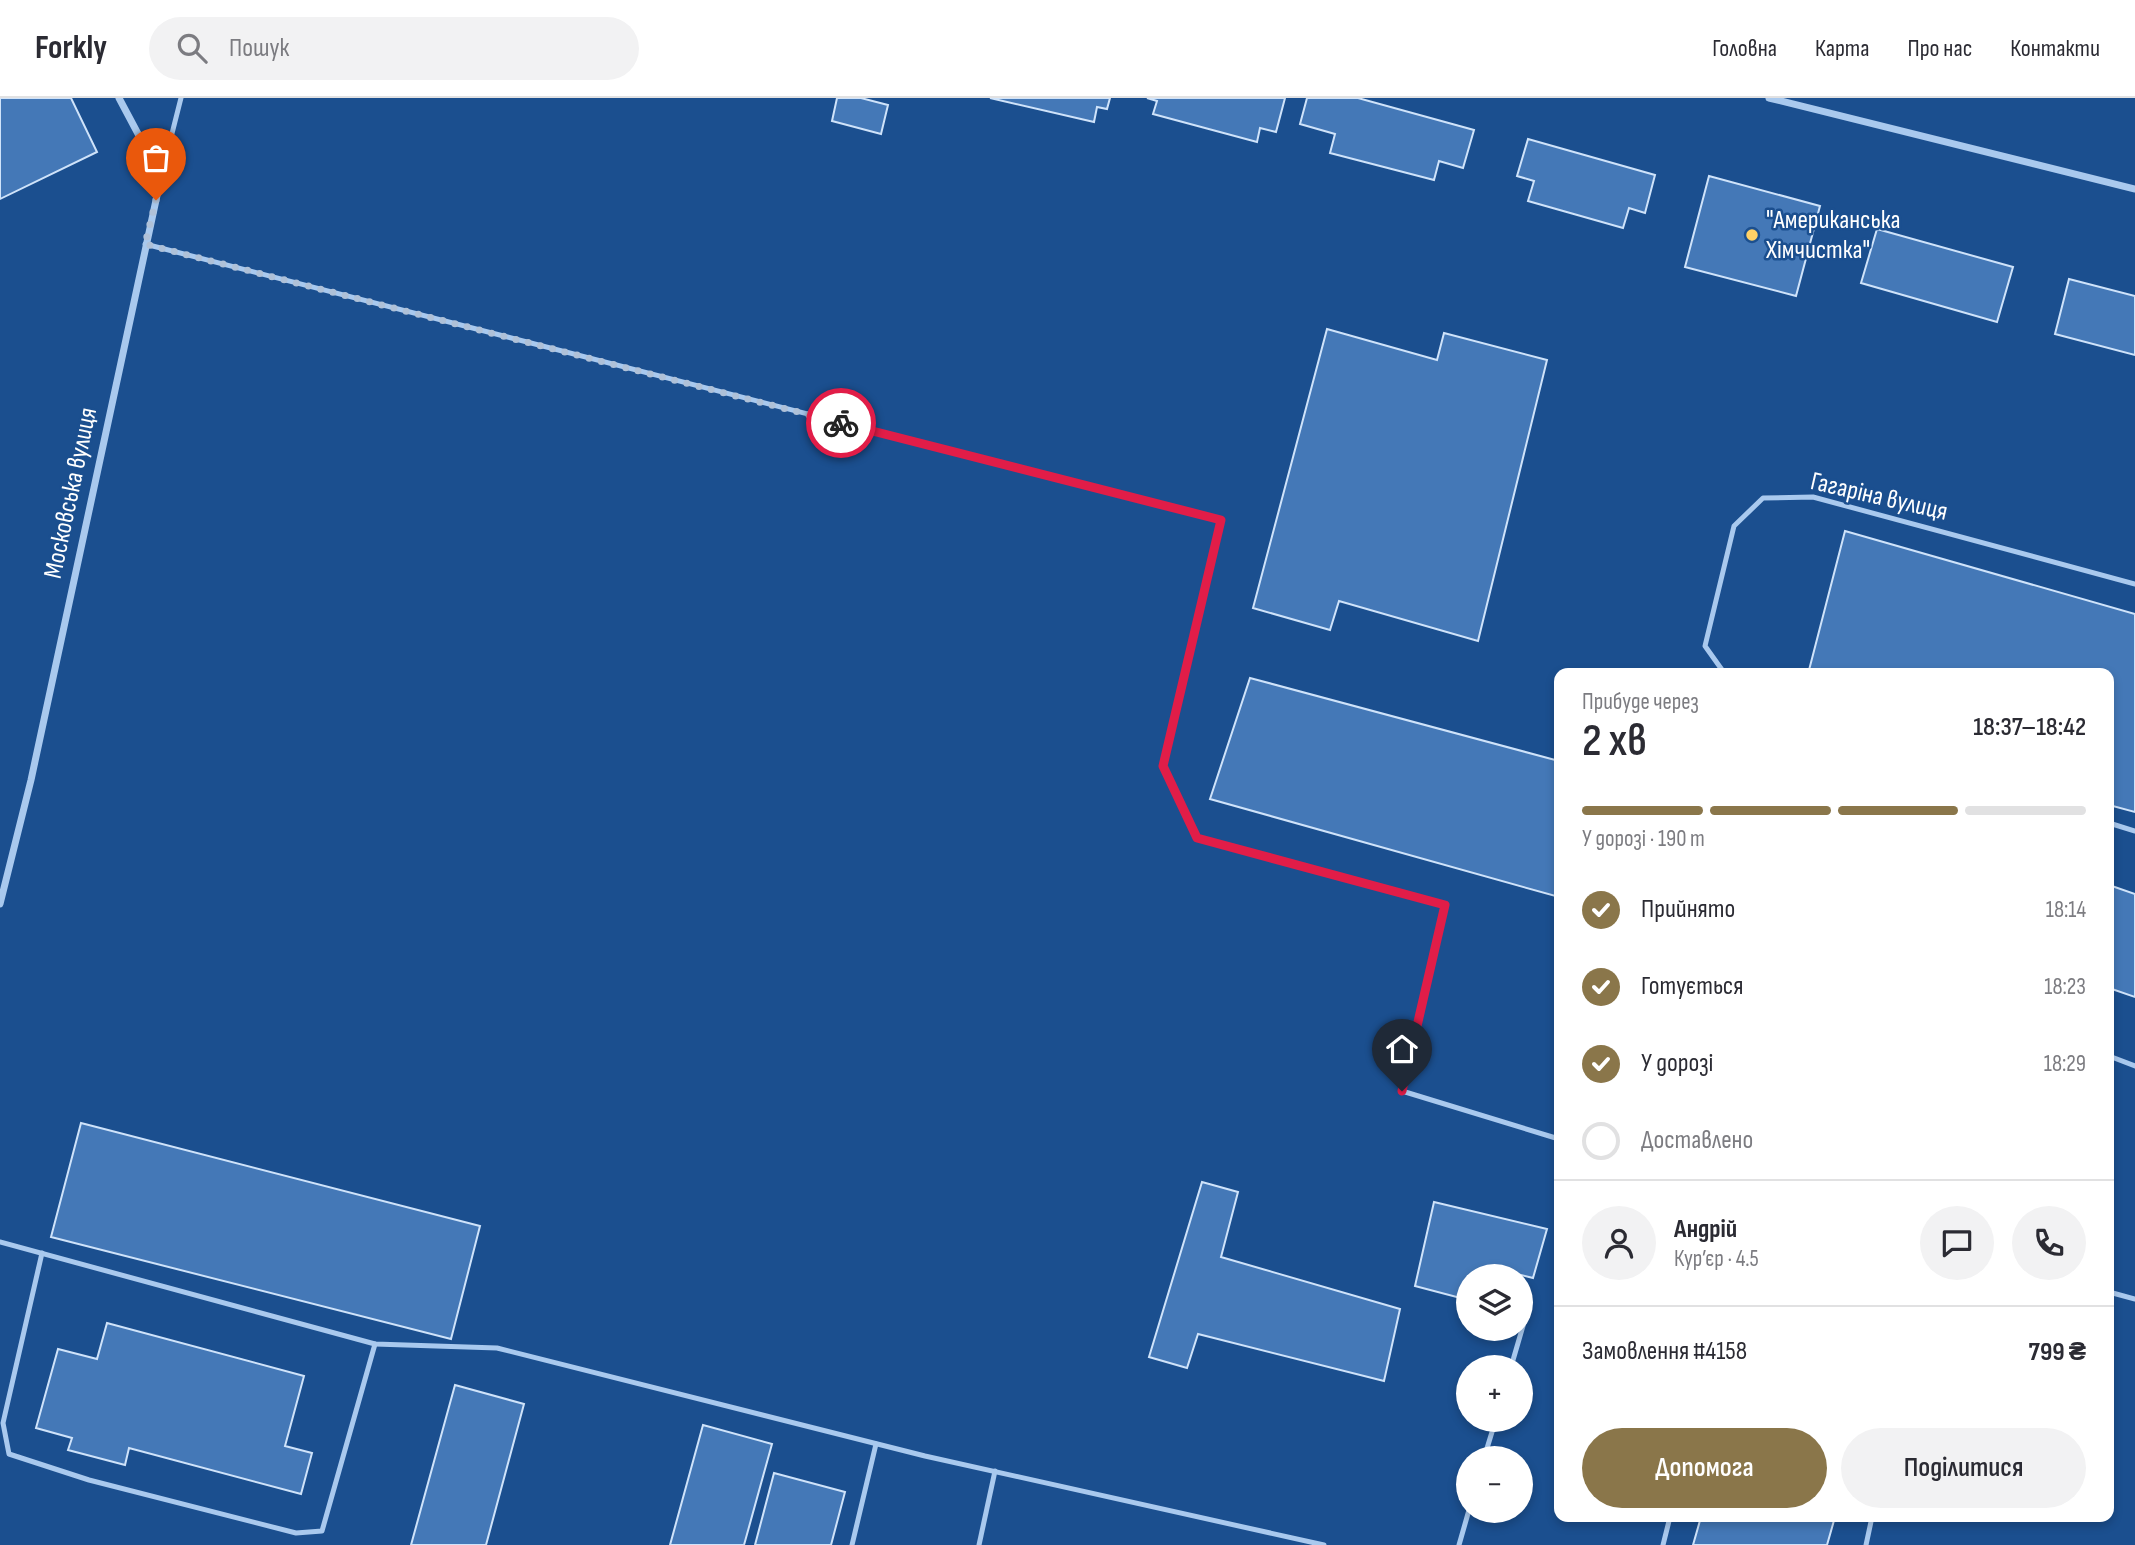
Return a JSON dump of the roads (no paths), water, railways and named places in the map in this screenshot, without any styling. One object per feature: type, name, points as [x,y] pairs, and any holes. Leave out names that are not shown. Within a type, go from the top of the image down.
[{"type":"street","points":[[119,98],[161,177]]},
{"type":"street","points":[[1769,98],[2135,189]]},
{"type":"street","name":"Московська вулиця","points":[[0,904],[34,766],[161,177]]},
{"type":"lane","points":[[161,177],[181,98]]},
{"type":"lane","points":[[145,244],[1221,520],[1163,766],[1197,838],[1445,905],[1402,1091],[1554,1137]]},
{"type":"lane","name":"Гагаріна вулиця","points":[[1721,668],[1705,646],[1734,526],[1763,498],[1813,497],[2135,584]]},
{"type":"lane","points":[[2114,825],[2135,831]]},
{"type":"lane","points":[[2114,1058],[2135,1066]]},
{"type":"lane","points":[[0,1242],[375,1344],[497,1348],[876,1444],[1324,1545]]},
{"type":"lane","points":[[42,1254],[3,1423],[9,1454],[89,1480],[296,1533],[322,1531],[375,1344]]},
{"type":"lane","points":[[2114,1293],[2135,1299]]},
{"type":"lane","points":[[852,1545],[876,1444]]},
{"type":"lane","points":[[979,1545],[995,1471]]},
{"type":"lane","points":[[1663,1545],[1669,1522]]},
{"type":"lane","points":[[1866,1545],[1871,1522]]},
{"type":"lane","points":[[1459,1545],[1465,1523]]},
{"type":"place","name":"\"Американська Хімчистка\"","points":[[1752,235]]}]
